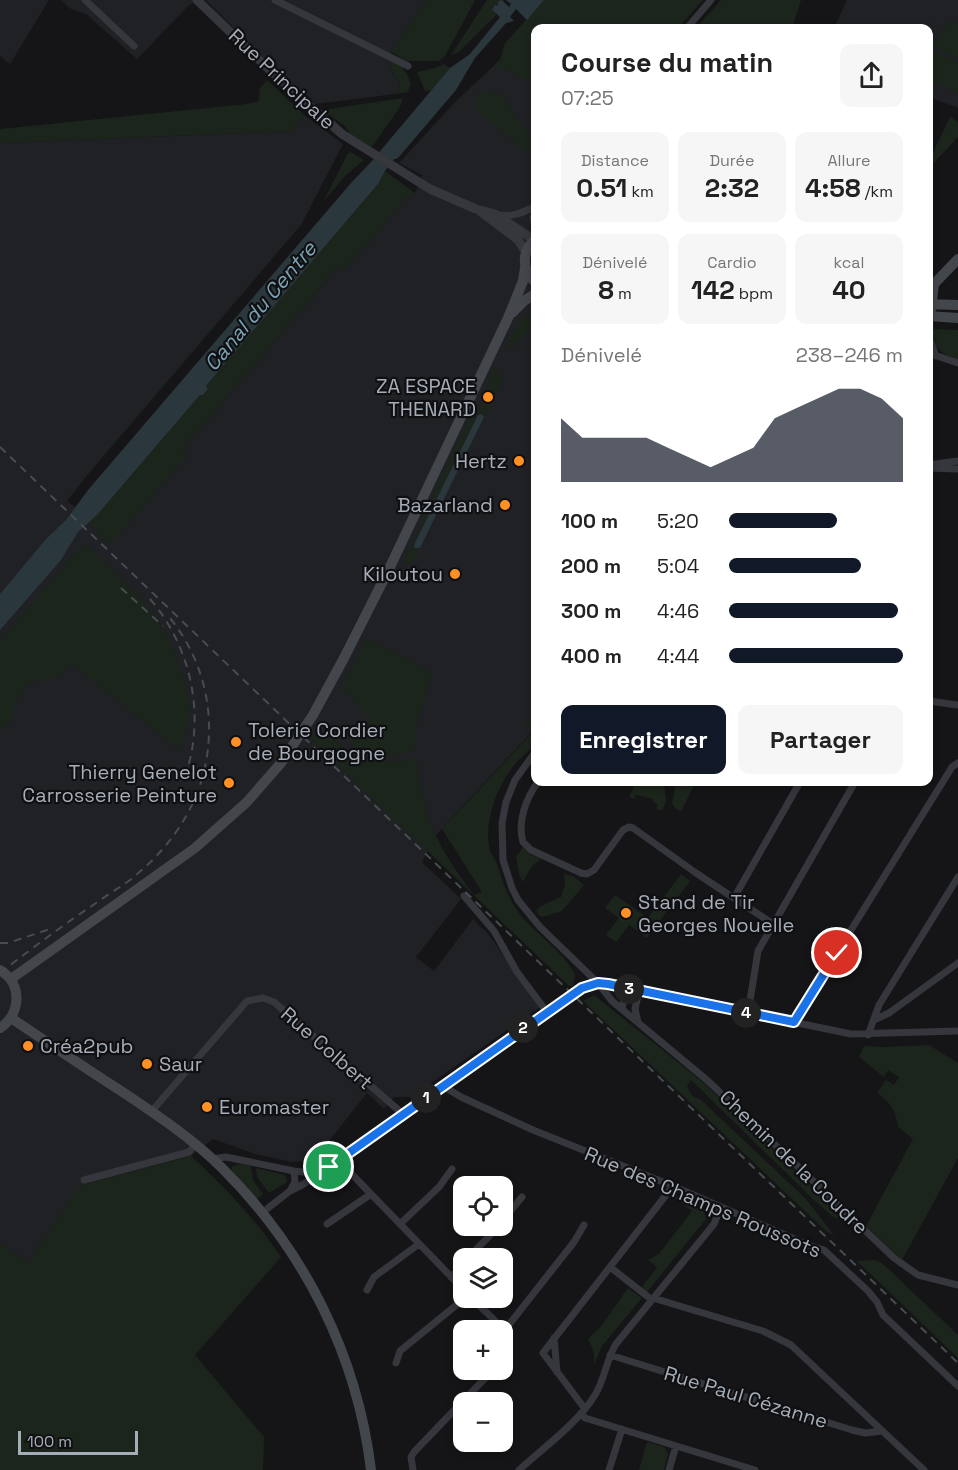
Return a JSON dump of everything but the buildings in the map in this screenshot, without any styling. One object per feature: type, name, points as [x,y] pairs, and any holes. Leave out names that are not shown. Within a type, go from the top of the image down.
[{"type":"main road","points":[[11,980],[195,848],[247,802],[281,764],[313,715],[389,569],[508,318],[523,280],[526,252],[531,243]]},
{"type":"main road","points":[[933,289],[934,284],[958,259]]},
{"type":"main road","points":[[525,268],[531,278]]},
{"type":"main road","points":[[508,318],[531,296]]},
{"type":"main road","points":[[933,304],[958,305]]},
{"type":"main road","points":[[933,316],[958,318]]},
{"type":"main road","points":[[0,970],[11,980],[17,995],[15,1011],[0,1028]]},
{"type":"main road","points":[[11,1018],[195,1145],[212,1159],[254,1203],[268,1213],[310,1281],[336,1333],[364,1419],[371,1470]]},
{"type":"street","points":[[85,0],[134,46]]},
{"type":"street","name":"Rue Principale","points":[[197,0],[295,94],[342,134],[430,189],[477,209]]},
{"type":"street","points":[[275,0],[408,66]]},
{"type":"street","points":[[690,24],[711,0]]},
{"type":"street","points":[[477,209],[509,216],[522,214],[531,209]]},
{"type":"street","points":[[477,209],[518,240],[526,252]]},
{"type":"street","points":[[495,214],[531,234]]},
{"type":"street","points":[[933,355],[958,363]]},
{"type":"street","points":[[933,465],[958,461]]},
{"type":"street","points":[[933,466],[958,469]]},
{"type":"street","points":[[933,702],[958,705]]},
{"type":"street","name":"Chemin de la Coudre","points":[[529,759],[515,780],[504,813],[501,834],[506,872],[518,900],[529,914],[598,983],[612,1001],[708,1081],[901,1264],[918,1275],[958,1285]]},
{"type":"street","points":[[794,1022],[952,767],[958,763]]},
{"type":"street","points":[[536,786],[525,806],[521,828],[523,842],[531,850],[581,873],[587,873],[594,870],[623,831],[629,827],[633,828],[773,924]]},
{"type":"street","points":[[734,898],[798,786]]},
{"type":"street","points":[[747,1013],[756,957],[853,786]]},
{"type":"street","points":[[868,1035],[879,1005],[958,877]]},
{"type":"street","points":[[464,896],[494,931],[518,972],[547,1012]]},
{"type":"street","points":[[874,1020],[889,1013],[958,963]]},
{"type":"street","points":[[290,1191],[339,1161],[582,988],[598,983],[851,1034],[958,1031]]},
{"type":"street","points":[[622,1009],[626,988]]},
{"type":"street","points":[[638,1022],[635,1009],[639,991]]},
{"type":"street","name":"Rue Colbert","points":[[150,1112],[247,1001],[263,998],[274,1002],[403,1114]]},
{"type":"street","name":"Rue des Champs Roussots","points":[[443,1086],[461,1097],[533,1130],[674,1186],[824,1250],[868,1291],[877,1302],[883,1315],[958,1386]]},
{"type":"street","points":[[84,1180],[189,1152],[195,1145]]},
{"type":"street","points":[[212,1159],[226,1157],[303,1172],[329,1167]]},
{"type":"street","points":[[339,1161],[451,1277]]},
{"type":"street","points":[[400,1224],[439,1187],[452,1169]]},
{"type":"street","points":[[268,1213],[290,1191],[295,1182],[294,1171]]},
{"type":"street","points":[[674,1186],[543,1353],[583,1411],[585,1418],[741,1468],[754,1470]]},
{"type":"street","points":[[327,1224],[371,1194]]},
{"type":"street","points":[[513,1208],[522,1197]]},
{"type":"street","points":[[519,1470],[583,1411],[600,1386],[616,1344],[714,1224],[721,1207]]},
{"type":"street","points":[[513,1320],[574,1242],[584,1225]]},
{"type":"street","points":[[478,1248],[489,1236]]},
{"type":"street","points":[[367,1290],[374,1277],[419,1244]]},
{"type":"street","points":[[610,1268],[652,1299],[763,1331],[782,1339],[800,1352],[924,1470]]},
{"type":"street","points":[[396,1363],[400,1351],[453,1308]]},
{"type":"street","points":[[481,1308],[493,1320]]},
{"type":"street","points":[[554,1338],[557,1372]]},
{"type":"street","name":"Rue Paul Cézanne","points":[[610,1355],[852,1430],[865,1433],[882,1431]]},
{"type":"street","points":[[412,1470],[411,1457],[414,1452],[482,1380]]},
{"type":"street","points":[[609,1470],[622,1429]]},
{"type":"street","points":[[669,1470],[676,1446]]},
{"type":"shaded area","points":[[0,0],[49,0],[10,64],[0,56]]},
{"type":"shaded area","points":[[61,0],[201,0],[189,5],[137,59],[86,14],[71,9]]},
{"type":"shaded area","points":[[206,0],[427,0],[391,52],[390,68],[400,85],[395,94],[315,104],[272,66]]},
{"type":"shaded area","points":[[427,0],[475,0],[445,56],[439,61],[407,61],[391,52]]},
{"type":"shaded area","points":[[487,0],[502,0],[492,10],[497,14],[459,52],[451,55]]},
{"type":"shaded area","points":[[544,0],[703,0],[682,24],[531,24],[531,88],[527,81],[504,69],[497,69],[494,65],[500,60],[505,43]]},
{"type":"shaded area","points":[[721,0],[801,0],[793,24],[700,24]]},
{"type":"shaded area","points":[[847,0],[958,0],[958,108],[933,99],[933,24],[836,24]]},
{"type":"shaded area","points":[[948,20],[958,24],[958,58],[935,47]]},
{"type":"shaded area","points":[[933,51],[958,63],[958,93],[933,82]]},
{"type":"shaded area","points":[[391,60],[406,72],[411,84],[408,92],[395,94],[400,84],[390,68]]},
{"type":"shaded area","points":[[500,60],[531,77],[531,718],[525,725],[531,733],[436,835],[422,862],[461,899],[416,957],[434,971],[473,919],[489,935],[540,1007],[411,1097],[394,1097],[384,1109],[367,1093],[314,1160],[292,1162],[255,1154],[213,1139],[191,1156],[80,1186],[28,1263],[0,1243],[0,143],[292,131],[304,115],[343,144],[301,225],[89,473],[67,501],[76,508],[188,455],[182,450],[337,268],[345,270],[407,196],[415,193],[422,175],[399,163],[455,102]]},
{"type":"shaded area","points":[[444,64],[450,68],[432,90],[425,91],[417,72]]},
{"type":"shaded area","points":[[267,80],[304,115],[292,131],[0,143],[0,129],[247,104],[259,101],[260,88]]},
{"type":"shaded area","points":[[486,91],[503,95],[513,113],[531,136],[531,155],[475,110],[478,92]]},
{"type":"shaded area","points":[[403,98],[400,107],[372,147],[350,135],[346,127],[322,110]]},
{"type":"shaded area","points":[[950,117],[958,122],[958,137],[933,164],[933,153]]},
{"type":"shaded area","points":[[350,152],[364,160],[345,176],[323,202],[347,155]]},
{"type":"shaded area","points":[[385,171],[415,193],[407,197],[345,270],[337,268],[182,450],[188,455],[111,544],[105,540],[88,522],[97,515],[200,395],[203,395],[208,389],[206,386],[378,184]]},
{"type":"shaded area","points":[[531,312],[531,327],[512,349],[508,348],[512,334]]},
{"type":"shaded area","points":[[934,329],[958,330],[958,359],[939,349],[935,341]]},
{"type":"shaded area","points":[[495,365],[502,382],[484,417],[477,415],[415,543],[414,546],[420,548],[415,559],[406,566],[404,561],[474,406],[487,403],[491,394],[488,391],[488,381]]},
{"type":"shaded area","points":[[87,545],[144,604],[167,636],[176,655],[190,708],[181,752],[70,662],[62,675],[28,684],[13,707],[13,719],[0,733],[0,641],[77,551]]},
{"type":"shaded area","points":[[367,638],[433,673],[417,723],[414,749],[398,754],[380,755],[363,752],[349,743],[355,734],[370,723],[361,708],[342,687]]},
{"type":"shaded area","points":[[531,717],[531,732],[524,725]]},
{"type":"shaded area","points":[[316,731],[324,731],[343,746],[343,755],[358,767],[369,760],[393,762],[416,759],[424,804],[434,833],[452,865],[474,895],[482,892],[442,829],[531,734],[531,749],[508,773],[497,794],[490,817],[488,840],[490,851],[514,905],[522,917],[570,966],[575,974],[573,986],[569,986],[309,738]]},
{"type":"shaded area","points":[[634,786],[664,786],[666,801],[662,811],[656,809],[658,805],[652,801],[653,799],[636,795],[634,799],[629,797]]},
{"type":"shaded area","points":[[675,786],[694,786],[681,811],[672,803]]},
{"type":"shaded area","points":[[523,847],[529,854],[541,859],[531,867],[523,882],[516,857]]},
{"type":"shaded area","points":[[564,874],[573,876],[584,885],[562,911],[542,917],[538,915],[537,910],[541,906],[561,897],[565,884]]},
{"type":"shaded area","name":"Stand de Tir Georges Nouelle","points":[[681,874],[690,881],[647,938],[629,925],[616,942],[606,935],[619,918],[605,908],[615,895],[648,918]]},
{"type":"shaded area","points":[[594,995],[705,1084],[847,1222],[832,1216],[813,1199],[691,1080],[687,1086],[692,1096],[700,1099],[806,1199],[834,1235],[827,1232],[583,1001]]},
{"type":"shaded area","points":[[929,1045],[958,1063],[958,1158],[902,1260],[866,1226],[913,1139],[898,1127],[892,1107],[877,1093],[886,1080],[894,1085],[899,1077],[888,1070],[884,1077],[859,1057],[864,1046]]},
{"type":"shaded area","points":[[191,1156],[239,1204],[281,1257],[195,1355],[264,1437],[263,1470],[0,1470],[0,1243],[28,1263],[79,1186]]},
{"type":"shaded area","points":[[238,1164],[251,1166],[253,1180],[263,1194],[257,1199],[231,1170]]},
{"type":"shaded area","points":[[256,1168],[285,1175],[287,1182],[269,1193],[257,1177]]},
{"type":"shaded area","points":[[671,1195],[698,1205],[705,1213],[706,1219],[647,1292],[642,1287],[657,1267],[648,1260],[659,1254],[692,1211]]},
{"type":"shaded area","points":[[874,1260],[882,1263],[958,1335],[958,1358],[857,1261]]},
{"type":"shaded area","points":[[628,1288],[642,1298],[602,1346],[594,1364],[594,1352],[588,1339],[602,1325]]},
{"type":"shaded area","points":[[647,1442],[665,1447],[668,1454],[664,1470],[639,1470]]},
{"type":"water","name":"Canal du Centre","points":[[502,0],[509,7],[511,4],[506,0],[544,0],[527,20],[516,9],[510,17],[514,21],[506,23],[475,58],[456,90],[398,158],[393,160],[378,184],[206,386],[208,389],[200,395],[97,515],[78,532],[61,560],[0,630],[0,594],[46,539],[66,520],[88,490],[450,68],[470,54],[500,17],[492,10]]},
{"type":"water","points":[[481,414],[484,417],[420,548],[414,548],[478,415]]},
{"type":"railway","points":[[0,447],[958,1363]]},
{"type":"railway","points":[[121,588],[163,626]]},
{"type":"railway","points":[[150,599],[164,617],[175,637],[190,681],[194,704],[194,727],[192,750],[186,773]]},
{"type":"railway","points":[[0,973],[147,866],[162,850],[187,815],[203,776],[209,717],[200,672],[187,644],[170,618]]},
{"type":"railway","points":[[0,943],[8,943],[53,928]]},
{"type":"place","name":"ZA ESPACE THENARD","points":[[488,397]]},
{"type":"place","name":"Hertz","points":[[519,461]]},
{"type":"place","name":"Bazarland","points":[[505,505]]},
{"type":"place","name":"Kiloutou","points":[[455,574]]},
{"type":"place","name":"Tolerie Cordier de Bourgogne","points":[[236,742]]},
{"type":"place","name":"Thierry Genelot Carrosserie Peinture","points":[[229,783]]},
{"type":"place","name":"Stand de Tir Georges Nouelle","points":[[626,913]]},
{"type":"place","name":"Créa2pub","points":[[28,1046]]},
{"type":"place","name":"Saur","points":[[147,1064]]},
{"type":"place","name":"Euromaster","points":[[207,1107]]},
{"type":"route","points":[[329,1167],[582,988],[598,983],[608,984],[687,1002],[794,1022],[837,953]]}]
